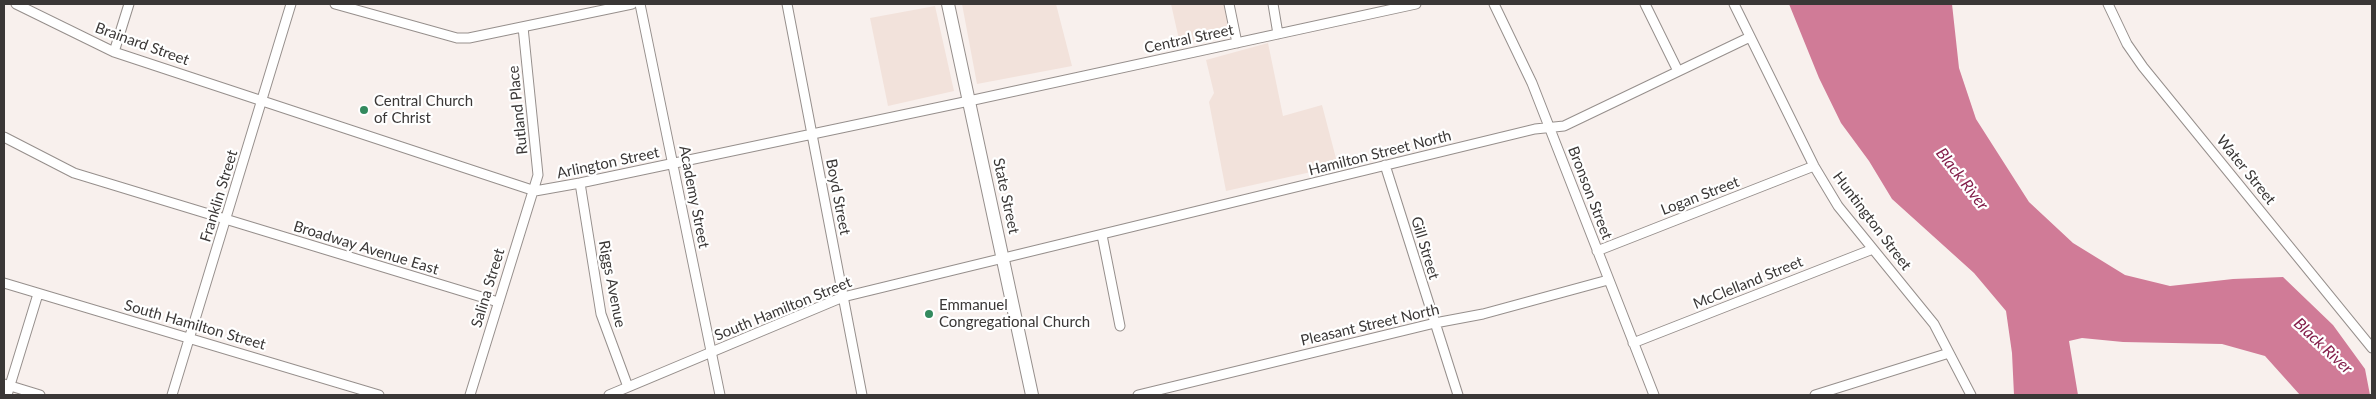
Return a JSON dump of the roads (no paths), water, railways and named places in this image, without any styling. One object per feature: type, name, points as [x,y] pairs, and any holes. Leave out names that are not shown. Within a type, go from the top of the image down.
[{"type":"highway","name":"State Street","points":[[948,4],[1032,395]]},
{"type":"street","name":"Brainard Street","points":[[16,4],[114,52],[262,100]]},
{"type":"street","points":[[114,52],[129,4]]},
{"type":"street","name":"Franklin Street","points":[[172,395],[290,4]]},
{"type":"street","points":[[335,4],[457,38],[469,38],[632,4]]},
{"type":"street","name":"Academy Street","points":[[640,4],[720,395]]},
{"type":"street","name":"Boyd Street","points":[[787,4],[862,395]]},
{"type":"street","points":[[1229,4],[1237,43]]},
{"type":"street","points":[[1272,4],[1278,34]]},
{"type":"street","name":"Central Street","points":[[969,101],[1416,4]]},
{"type":"street","name":"Bronson Street","points":[[1494,4],[1532,83],[1654,395]]},
{"type":"street","points":[[1645,4],[1678,71]]},
{"type":"street","name":"Huntington Street","points":[[1734,4],[1814,166],[1838,206],[1923,308],[1934,324],[1971,395]]},
{"type":"street","name":"Water Street","points":[[2108,4],[2127,44],[2143,67],[2372,348]]},
{"type":"street","name":"Rutland Place","points":[[523,27],[538,176],[535,191]]},
{"type":"street","name":"Hamilton Street North","points":[[1002,258],[1535,129],[1564,126],[1750,37]]},
{"type":"street","name":"Arlington Street","points":[[262,100],[535,191],[969,101]]},
{"type":"street","name":"Broadway Avenue East","points":[[4,137],[74,173],[498,302]]},
{"type":"street","name":"Gill Street","points":[[1385,165],[1458,395]]},
{"type":"street","name":"Logan Street","points":[[1597,251],[1814,166]]},
{"type":"street","name":"Riggs Avenue","points":[[580,183],[601,314],[628,387]]},
{"type":"street","name":"Salina Street","points":[[470,395],[498,302],[535,191]]},
{"type":"street","points":[[1102,235],[1120,326]]},
{"type":"street","name":"McClelland Street","points":[[1633,343],[1872,249]]},
{"type":"street","name":"South Hamilton Street","points":[[608,395],[843,297],[1002,258]]},
{"type":"street","name":"Pleasant Street North","points":[[1138,395],[1435,323],[1483,314],[1608,280]]},
{"type":"street","name":"South Hamilton Street","points":[[4,283],[379,395]]},
{"type":"street","points":[[38,294],[7,389],[40,395]]},
{"type":"street","points":[[1815,395],[1949,353]]},
{"type":"water","name":"Black River","points":[[1789,4],[1952,4],[1959,68],[1976,119],[2029,202],[2073,243],[2125,275],[2170,286],[2233,279],[2283,277],[2333,325],[2365,369],[2370,395],[2300,395],[2265,356],[2222,344],[2123,342],[2082,338],[2069,341],[2078,395],[2014,395],[2012,353],[2006,311],[1974,273],[1892,199],[1869,161],[1841,123],[1819,78]]},
{"type":"place","name":"Central Church of Christ","points":[[364,110]]},
{"type":"place","name":"Emmanuel Congregational Church","points":[[929,314]]}]
